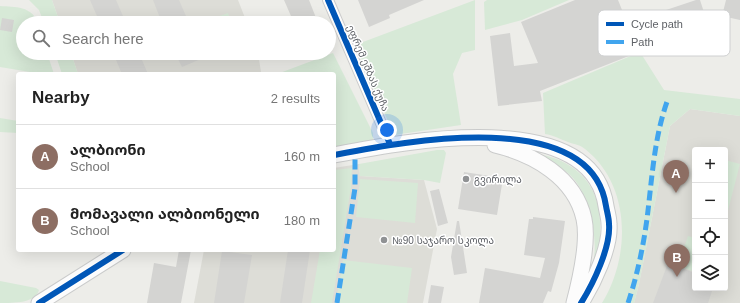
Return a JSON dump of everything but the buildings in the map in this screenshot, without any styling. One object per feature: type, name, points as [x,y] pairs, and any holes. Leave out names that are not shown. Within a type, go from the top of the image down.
[{"type":"street","name":"ეფრემ ეშბას ქუჩა","points":[[328,0],[335,16]]},
{"type":"street","name":"ეფრემ ეშბას ქუჩა","points":[[336,19],[390,144]]},
{"type":"street","points":[[469,138],[504,147],[531,157],[555,172],[574,194],[584,219],[585,250],[574,303]]},
{"type":"street","points":[[336,155],[390,144],[426,139],[469,138],[512,140],[541,144],[570,154],[590,171],[605,196],[609,226],[603,259],[589,290],[581,303]]},
{"type":"street","points":[[39,303],[120,252]]},
{"type":"shaded area","points":[[52,0],[238,0],[244,16],[58,16]]},
{"type":"shaded area","points":[[73,60],[259,60],[261,72],[77,72]]},
{"type":"shaded area","points":[[690,109],[740,116],[740,303],[634,303],[670,126]]},
{"type":"shaded area","name":"№90 საჯარო სკოლა","points":[[359,164],[360,176],[424,180],[437,229],[423,303],[194,303],[204,252],[336,252],[336,168]]},
{"type":"green space","points":[[29,0],[52,0],[58,16],[41,16],[39,10]]},
{"type":"green space","points":[[475,0],[475,50],[462,53],[453,74],[461,125],[394,135],[355,45]]},
{"type":"green space","points":[[487,0],[569,0],[522,20],[485,30],[484,2]]},
{"type":"green space","points":[[0,6],[22,8],[27,10],[34,16],[16,16],[16,60],[49,60],[53,72],[30,72],[0,67]]},
{"type":"green space","points":[[228,13],[229,16],[220,16]]},
{"type":"green space","points":[[631,56],[643,56],[664,90],[740,99],[740,116],[690,109],[670,126],[634,303],[602,303],[618,264],[622,222],[618,201],[611,182],[600,164],[585,149],[554,136],[545,134],[543,93]]},
{"type":"green space","points":[[336,59],[373,133],[373,141],[336,147],[336,72],[282,72],[314,60]]},
{"type":"green space","points":[[57,60],[73,60],[77,72],[61,72]]},
{"type":"green space","points":[[0,118],[16,121],[16,133],[0,132]]},
{"type":"green space","points":[[444,150],[446,153],[440,183],[424,180],[360,176],[359,164]]},
{"type":"green space","points":[[539,154],[566,163],[577,171],[586,180],[597,202],[600,215],[600,247],[587,281],[593,263],[595,242],[591,217],[583,193],[571,176],[560,167],[539,157]]},
{"type":"green space","points":[[728,161],[740,164],[728,210]]},
{"type":"green space","points":[[352,168],[351,187],[332,303],[311,303],[320,252],[336,252],[336,170]]},
{"type":"green space","points":[[360,179],[418,183],[415,223],[356,217]]},
{"type":"green space","points":[[688,236],[692,237],[692,271],[678,266]]},
{"type":"green space","points":[[343,260],[412,268],[407,303],[336,303]]},
{"type":"green space","points":[[0,281],[36,288],[39,290],[34,298],[29,300],[0,303]]},
{"type":"marked path","points":[[628,303],[642,251],[657,143],[663,113],[668,99]]},
{"type":"marked path","points":[[337,303],[355,188],[355,151]]},
{"type":"cycle path","points":[[328,0],[335,16]]},
{"type":"cycle path","points":[[336,19],[390,144]]},
{"type":"cycle path","points":[[336,155],[403,143],[446,139],[490,138],[531,142],[567,154],[593,174],[606,206],[609,222],[609,233],[604,254],[596,276],[581,303]]},
{"type":"cycle path","points":[[39,303],[120,252]]},
{"type":"place","name":"გვირილა","points":[[466,179]]},
{"type":"place","name":"ალბიონი","points":[[676,193]]},
{"type":"place","name":"№90 საჯარო სკოლა","points":[[384,240]]},
{"type":"place","name":"მომავალი ალბიონელი","points":[[677,277]]}]
